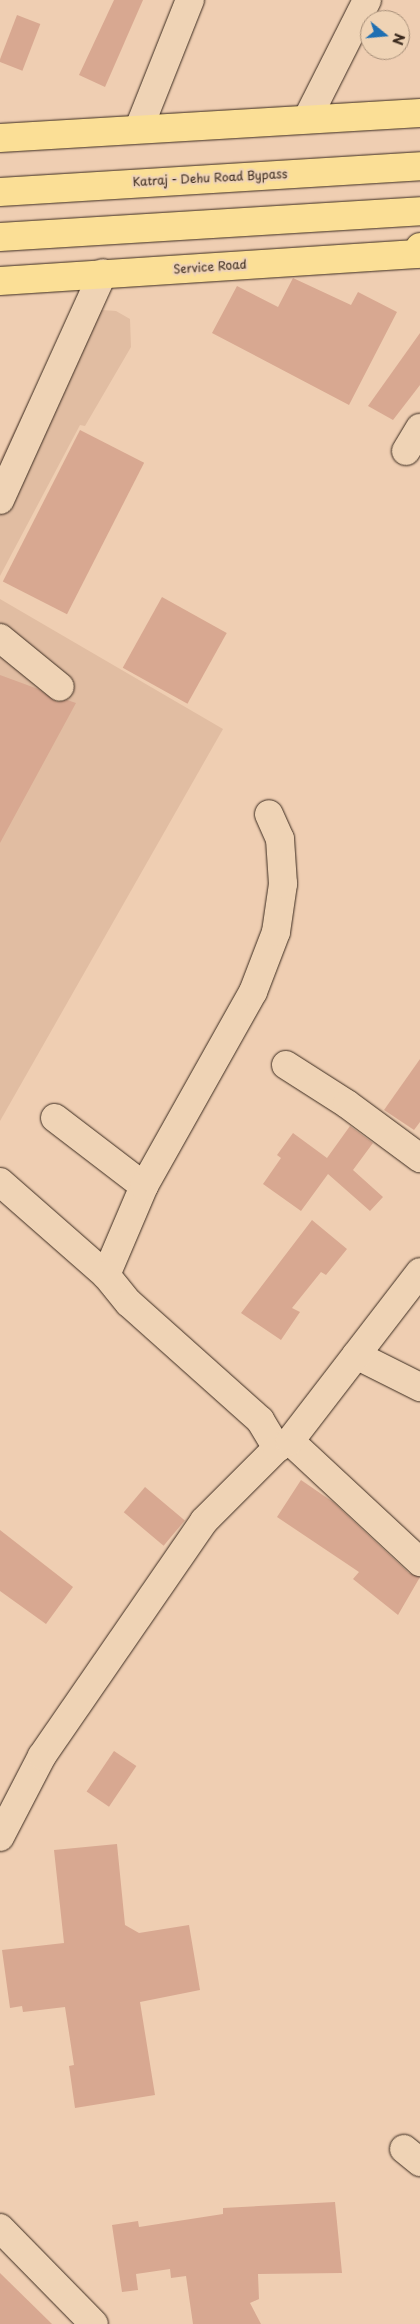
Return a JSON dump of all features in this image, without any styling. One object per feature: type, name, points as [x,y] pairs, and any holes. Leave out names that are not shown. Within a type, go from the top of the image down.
[{"type":"main road","points":[[0,138],[139,128],[420,113]]},
{"type":"main road","name":"Katraj - Dehu Road Bypass","points":[[0,192],[420,166]]},
{"type":"main road","points":[[0,237],[420,211]]},
{"type":"main road","name":"Service Road","points":[[0,281],[419,252]]},
{"type":"street","points":[[139,128],[190,0]]},
{"type":"street","points":[[307,119],[367,0]]},
{"type":"street","points":[[0,500],[103,273]]},
{"type":"street","points":[[406,451],[420,428]]},
{"type":"street","points":[[0,638],[60,687]]},
{"type":"street","points":[[106,1275],[144,1186],[253,992],[276,932],[283,875],[280,839],[269,814]]},
{"type":"street","points":[[286,1065],[348,1104],[420,1158]]},
{"type":"street","points":[[55,1118],[144,1186]]},
{"type":"street","points":[[0,1182],[106,1275],[129,1303],[260,1420],[283,1444],[420,1562]]},
{"type":"street","points":[[0,1837],[42,1756],[204,1521],[283,1444],[356,1355],[420,1272]]},
{"type":"street","points":[[356,1355],[420,1387]]},
{"type":"street","points":[[0,2228],[94,2324]]},
{"type":"shaded area","points":[[75,308],[116,311],[130,319],[131,347],[85,426],[80,425],[0,576],[0,459]]},
{"type":"shaded area","points":[[0,599],[223,729],[0,1121]]},
{"type":"building","points":[[114,0],[143,0],[105,87],[79,75]]},
{"type":"building","points":[[17,15],[40,24],[22,71],[0,62]]},
{"type":"building","points":[[293,278],[351,305],[358,292],[397,312],[349,405],[212,333],[237,286],[278,307]]},
{"type":"building","points":[[420,333],[420,385],[393,420],[368,406]]},
{"type":"building","points":[[80,430],[144,463],[67,614],[3,581]]},
{"type":"building","points":[[162,597],[227,633],[187,704],[123,668]]},
{"type":"building","points":[[0,675],[38,689],[57,702],[67,700],[76,703],[0,843]]},
{"type":"building","points":[[420,1059],[420,1122],[414,1130],[384,1110]]},
{"type":"building","points":[[350,1126],[373,1143],[353,1170],[383,1197],[370,1211],[328,1174],[301,1211],[263,1184],[281,1158],[277,1155],[293,1133],[327,1158]]},
{"type":"building","points":[[312,1220],[347,1249],[326,1275],[321,1272],[292,1308],[300,1312],[281,1340],[241,1313]]},
{"type":"building","points":[[301,1480],[333,1502],[409,1573],[420,1577],[398,1615],[353,1579],[359,1572],[277,1517]]},
{"type":"building","points":[[145,1487],[185,1520],[164,1546],[124,1512]]},
{"type":"building","points":[[0,1530],[73,1587],[46,1624],[0,1591]]},
{"type":"building","points":[[114,1751],[136,1766],[109,1807],[87,1792]]},
{"type":"building","points":[[117,1844],[125,1925],[139,1933],[189,1925],[200,1990],[140,2002],[155,2095],[75,2108],[69,2066],[74,2065],[65,2007],[23,2012],[22,2006],[10,2008],[2,1950],[64,1943],[54,1850]]},
{"type":"building","points":[[335,2202],[342,2273],[258,2274],[259,2299],[250,2303],[261,2324],[193,2324],[186,2276],[171,2278],[170,2269],[136,2274],[138,2290],[122,2292],[112,2225],[138,2221],[139,2227],[223,2214],[223,2208]]},
{"type":"building","points":[[0,2273],[52,2324],[0,2324]]}]
